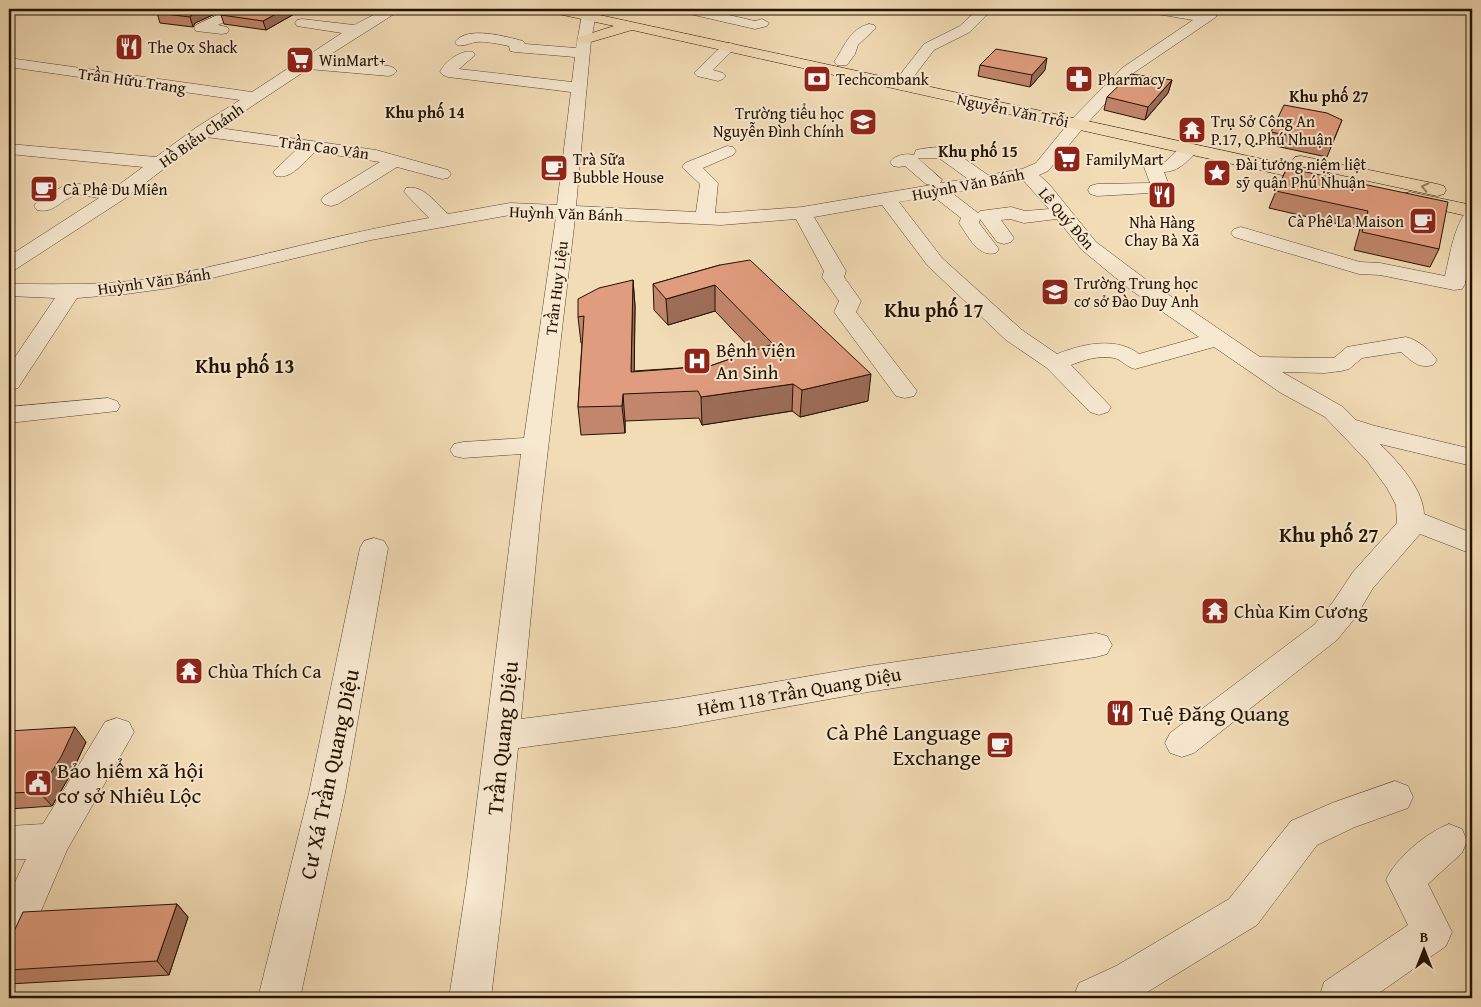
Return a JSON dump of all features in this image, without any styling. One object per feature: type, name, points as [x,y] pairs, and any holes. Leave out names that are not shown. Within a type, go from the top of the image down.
[{"type":"main road","name":"Nguyễn Văn Trỗi","points":[[554,9],[592,12],[706,32],[907,76],[1081,119],[1189,149],[1472,211]]},
{"type":"main road","name":"Nguyễn Văn Trỗi","points":[[592,12],[648,29],[729,48],[1472,198]]},
{"type":"main road","points":[[583,46],[611,31],[632,28],[648,29]]},
{"type":"street","points":[[222,30],[201,28],[240,9]]},
{"type":"street","name":"Hồ Biểu Chánh","points":[[9,265],[116,195],[203,131],[255,96],[356,30],[395,9]]},
{"type":"street","points":[[686,9],[756,25],[762,23]]},
{"type":"street","points":[[907,76],[930,46],[965,29],[986,9]]},
{"type":"street","points":[[1151,9],[1209,13]]},
{"type":"street","points":[[706,32],[729,19],[751,11]]},
{"type":"street","name":"Trần Huy Liệu","points":[[531,478],[566,212],[583,46],[592,12]]},
{"type":"street","name":"Huỳnh Văn Bánh","points":[[9,290],[70,292],[126,288],[170,282],[344,240],[510,209],[722,219],[802,213],[1026,174],[1042,167],[1081,119],[1128,71],[1209,13]]},
{"type":"street","points":[[302,23],[356,30]]},
{"type":"street","points":[[842,62],[848,54],[851,43],[869,28]]},
{"type":"street","points":[[517,41],[518,44],[484,37],[470,38],[448,72],[579,88]]},
{"type":"street","points":[[517,41],[583,46]]},
{"type":"street","points":[[492,77],[517,41]]},
{"type":"street","points":[[718,76],[696,72],[729,48]]},
{"type":"street","name":"Trần Hữu Trang","points":[[9,62],[255,96]]},
{"type":"street","points":[[306,64],[389,71]]},
{"type":"street","name":"Trần Cao Vân","points":[[203,131],[376,155],[442,174]]},
{"type":"street","points":[[282,172],[320,146],[343,136]]},
{"type":"street","points":[[9,149],[161,163]]},
{"type":"street","points":[[1097,190],[1161,188],[1153,167],[1170,167],[1189,149]]},
{"type":"street","points":[[705,218],[709,183],[691,167],[727,151]]},
{"type":"street","points":[[922,154],[943,152],[985,182]]},
{"type":"street","points":[[899,162],[908,159],[971,217],[969,223],[996,244],[987,215],[1010,213],[1024,217],[1062,213]]},
{"type":"street","points":[[331,200],[395,160]]},
{"type":"street","name":"Lê Quý Ðôn","points":[[1026,174],[1042,188],[1089,246],[1136,283],[1290,388],[1334,412],[1377,456],[1399,484],[1410,505],[1411,519]]},
{"type":"street","points":[[44,206],[72,189],[116,195]]},
{"type":"street","points":[[413,192],[443,220]]},
{"type":"street","points":[[887,199],[935,262],[1014,334],[1055,363],[1099,407]]},
{"type":"street","points":[[802,213],[835,271],[833,277],[850,301],[845,312],[905,391]]},
{"type":"street","points":[[1241,233],[1359,268],[1380,269],[1454,284],[1463,241],[1472,217]]},
{"type":"street","points":[[9,383],[70,292]]},
{"type":"street","points":[[1055,363],[1085,350],[1121,351],[1135,362],[1216,338]]},
{"type":"street","points":[[1254,364],[1325,366],[1341,364],[1355,352],[1406,344],[1425,360]]},
{"type":"street","points":[[9,415],[108,406]]},
{"type":"street","points":[[1346,425],[1472,457]]},
{"type":"street","points":[[462,450],[536,445]]},
{"type":"street","name":"Trần Quang Diệu","points":[[470,998],[503,736],[531,478]]},
{"type":"street","points":[[1182,743],[1326,632],[1344,610],[1363,580],[1411,525],[1411,519],[1472,544]]},
{"type":"street","name":"Cư Xá Trần Quang Diệu","points":[[280,998],[327,793],[374,548]]},
{"type":"street","name":"Hẻm 118 Trần Quang Diệu","points":[[503,736],[676,712],[868,679],[1096,645]]},
{"type":"street","points":[[9,939],[53,840],[117,732]]},
{"type":"street","points":[[1094,998],[1130,980],[1243,912],[1304,833],[1346,814],[1395,797]]},
{"type":"street","points":[[9,843],[53,840]]},
{"type":"street","points":[[1340,997],[1432,932],[1404,880],[1449,841]]},
{"type":"building","points":[[166,9],[204,9],[192,14],[190,17],[157,13]]},
{"type":"building","points":[[234,9],[285,9],[263,21],[221,15]]},
{"type":"building","points":[[996,49],[1047,58],[1032,75],[980,65]]},
{"type":"building","points":[[1131,74],[1172,80],[1148,107],[1107,97]]},
{"type":"building","points":[[1284,105],[1327,113],[1342,120],[1332,144],[1271,132]]},
{"type":"building","points":[[1287,168],[1448,202],[1439,249],[1362,232],[1368,211],[1276,191]]},
{"type":"building","points":[[750,260],[871,374],[802,390],[793,384],[701,397],[698,391],[623,394],[622,406],[578,407],[584,316],[578,317],[578,299],[599,288],[633,280],[631,372],[710,366],[773,344],[715,285],[666,299],[653,284],[720,265]]},
{"type":"building","points":[[75,727],[61,757],[39,792],[9,793],[9,731]]},
{"type":"building","points":[[177,904],[157,961],[9,970],[9,941],[23,912]]},
{"type":"place","name":"The Ox Shack","points":[[129,47]]},
{"type":"place","name":"WinMart+","points":[[300,60]]},
{"type":"place","name":"Techcombank","points":[[817,79]]},
{"type":"place","name":"Pharmacy","points":[[1079,79]]},
{"type":"place","name":"Trường tiểu học Nguyễn Đình Chính","points":[[863,122]]},
{"type":"place","name":"Trụ Sở Công An P.17, Q.Phú Nhuận","points":[[1192,130]]},
{"type":"place","name":"FamilyMart","points":[[1067,159]]},
{"type":"place","name":"Trà Sữa Bubble House","points":[[554,168]]},
{"type":"place","name":"Đài tưởng niệm liệt sỹ quận Phú Nhuận","points":[[1217,173]]},
{"type":"place","name":"Cà Phê Du Miên","points":[[44,189]]},
{"type":"place","name":"Nhà Hàng Chay Bà Xã","points":[[1162,195]]},
{"type":"place","name":"Cà Phê La Maison","points":[[1423,221]]},
{"type":"place","name":"Trường Trung học cơ sở Đào Duy Anh","points":[[1055,292]]},
{"type":"place","name":"Bệnh viện An Sinh","points":[[697,361]]},
{"type":"place","name":"Chùa Kim Cương","points":[[1215,611]]},
{"type":"place","name":"Chùa Thích Ca","points":[[189,671]]},
{"type":"place","name":"Tuệ Đăng Quang","points":[[1120,713]]},
{"type":"place","name":"Cà Phê Language Exchange","points":[[1000,745]]},
{"type":"place","name":"Bảo hiểm xã hội cơ sở Nhiêu Lộc","points":[[38,783]]},
{"type":"district","name":"Khu phố 27","points":[[1329,96]]},
{"type":"district","name":"Khu phố 14","points":[[425,112]]},
{"type":"district","name":"Khu phố 15","points":[[978,151]]},
{"type":"district","name":"Khu phố 17","points":[[934,309]]},
{"type":"district","name":"Khu phố 13","points":[[245,365]]},
{"type":"district","name":"Khu phố 27","points":[[1329,534]]}]
